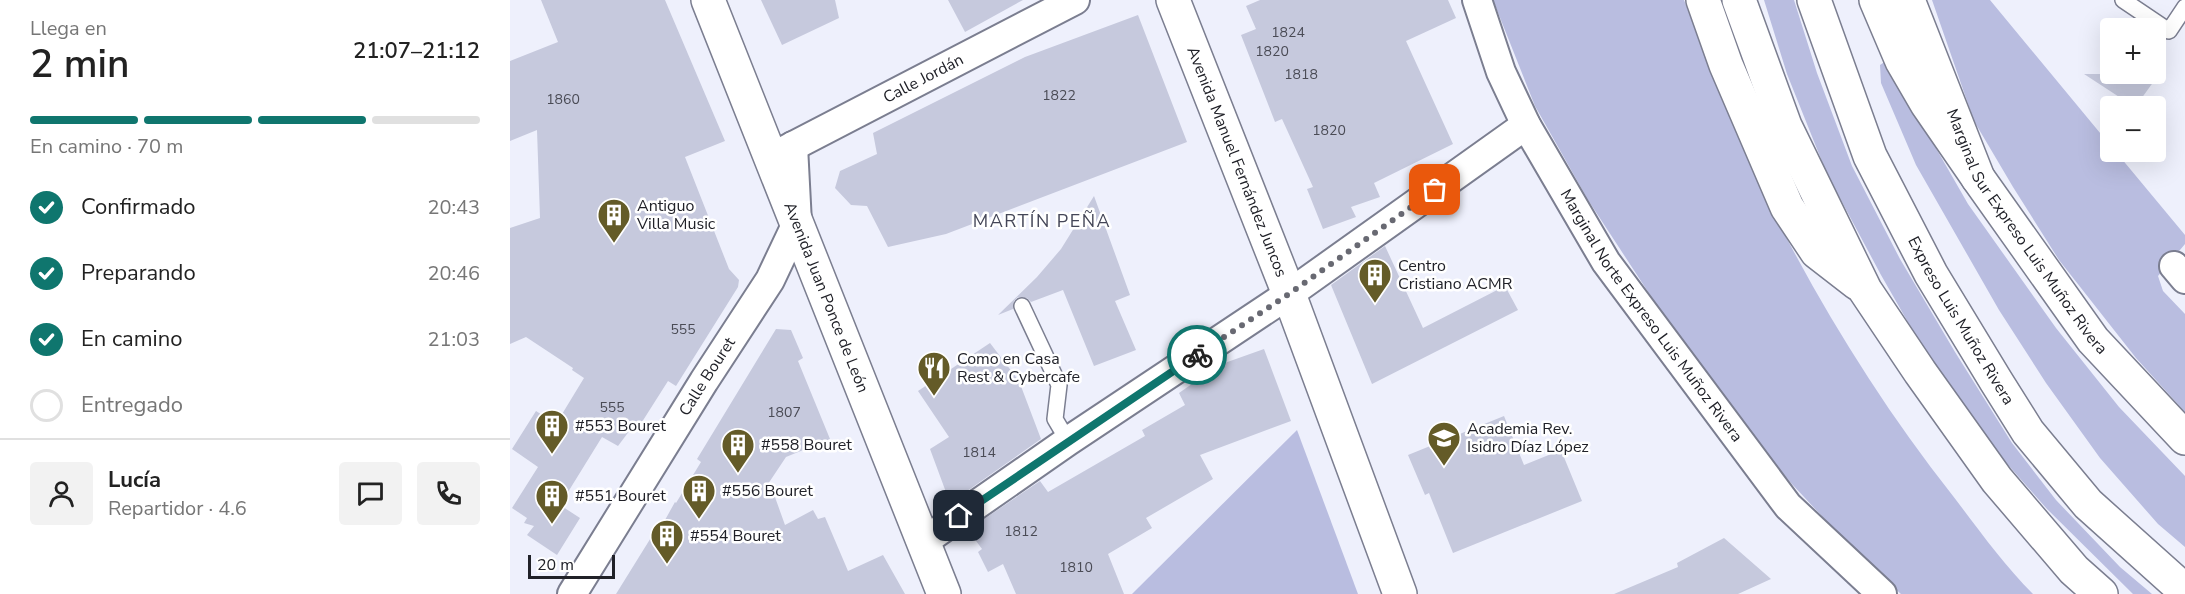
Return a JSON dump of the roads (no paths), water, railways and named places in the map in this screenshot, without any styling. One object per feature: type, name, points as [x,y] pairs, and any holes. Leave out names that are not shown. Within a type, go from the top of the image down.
[{"type":"main road","name":"Avenida Juan Ponce de León","points":[[708,0],[783,151],[797,223],[944,594]]},
{"type":"main road","name":"Avenida Manuel Fernández Juncos","points":[[1173,0],[1289,294],[1400,594]]},
{"type":"main road","points":[[1703,0],[1726,65],[1787,207],[1817,252],[1865,290]]},
{"type":"main road","points":[[1739,0],[1785,126],[1865,290],[1997,480],[2074,570],[2101,594]]},
{"type":"main road","name":"Expreso Luis Muñoz Rivera","points":[[1814,0],[1870,156],[1931,274],[2028,432],[2088,504],[2185,591]]},
{"type":"main road","points":[[1876,0],[1902,61],[1927,104],[1978,178]]},
{"type":"main road","name":"Marginal Sur Expreso Luis Muñoz Rivera","points":[[1908,0],[1978,178],[2093,340],[2185,438]]},
{"type":"street","name":"Calle Jordán","points":[[783,151],[1074,0]]},
{"type":"street","name":"Marginal Norte Expreso Luis Muñoz Rivera","points":[[1477,0],[1501,72],[1526,125],[1606,262],[1788,506],[1882,594]]},
{"type":"street","points":[[923,542],[1068,441],[1289,294],[1526,125]]},
{"type":"street","name":"Calle Bouret","points":[[572,594],[704,381],[770,280],[797,223]]},
{"type":"lane","points":[[2123,0],[2169,31],[2185,7]]},
{"type":"lane","points":[[1022,306],[1059,385],[1055,419],[1068,441]]},
{"type":"place","name":"Antiguo Villa Music","points":[[614,244]]},
{"type":"place","name":"Centro Cristiano ACMR","points":[[1375,304]]},
{"type":"place","name":"Como en Casa Rest & Cybercafe","points":[[934,397]]},
{"type":"place","name":"#553 Bouret","points":[[552,455]]},
{"type":"place","name":"Academia Rev. Isidro Díaz López","points":[[1444,467]]},
{"type":"place","name":"#558 Bouret","points":[[738,474]]},
{"type":"place","name":"#556 Bouret","points":[[699,520]]},
{"type":"place","name":"#551 Bouret","points":[[552,525]]},
{"type":"place","name":"#554 Bouret","points":[[667,565]]},
{"type":"district","name":"MARTÍN PEÑA","points":[[1042,221]]}]
